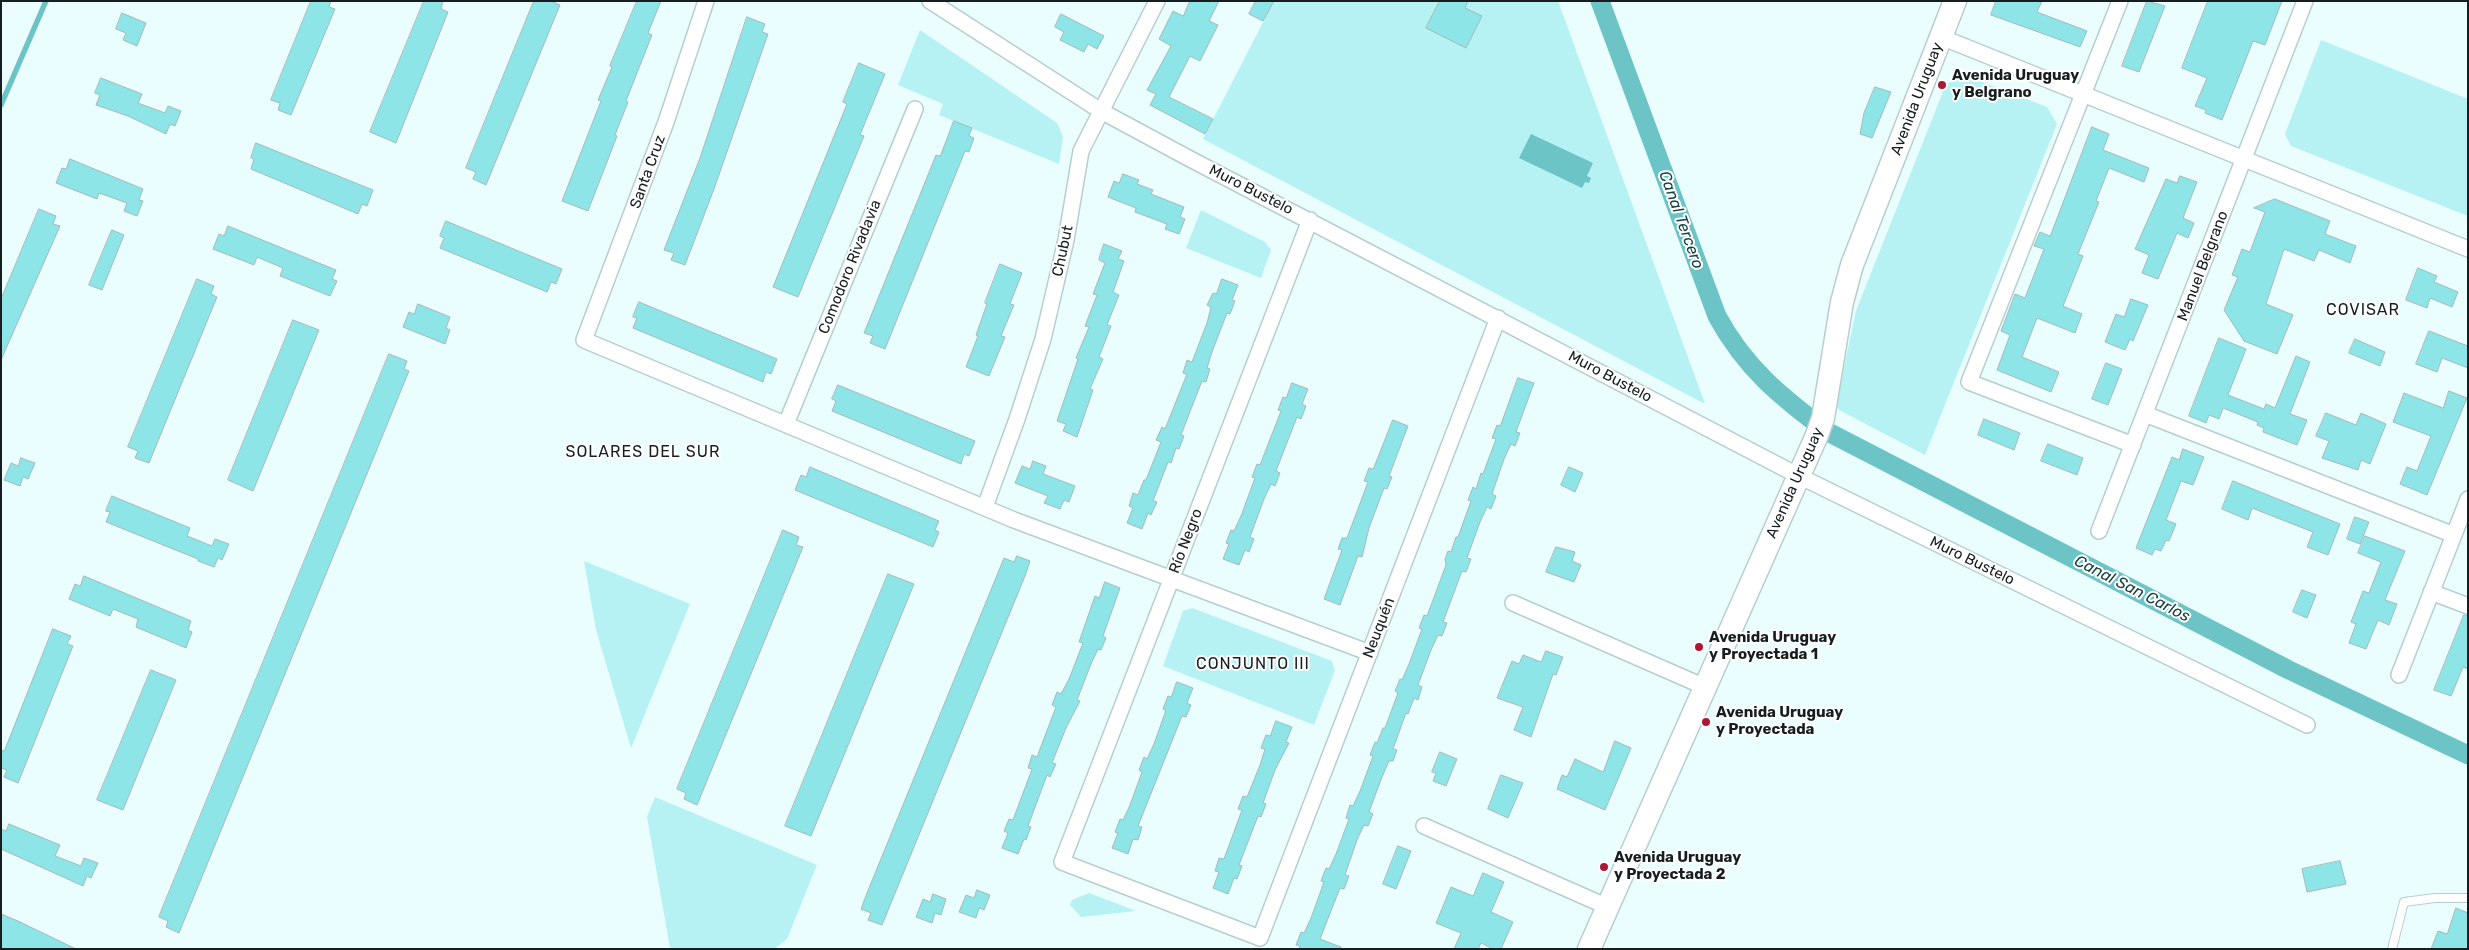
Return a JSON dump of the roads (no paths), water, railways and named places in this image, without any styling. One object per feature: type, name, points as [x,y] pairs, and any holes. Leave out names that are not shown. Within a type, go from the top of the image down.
[{"type":"main road","name":"Avenida Uruguay","points":[[1589,949],[1820,426],[1842,302],[1852,266],[1955,1]]},
{"type":"street","name":"Santa Cruz","points":[[706,1],[666,122],[584,340],[786,424]]},
{"type":"street","name":"Muro Bustelo","points":[[930,1],[1101,110],[1192,160],[1799,476],[2307,725]]},
{"type":"street","name":"Chubut","points":[[984,507],[1017,419],[1043,339],[1066,240],[1081,151],[1157,1]]},
{"type":"street","points":[[2120,1],[1969,382],[2133,445]]},
{"type":"street","name":"Manuel Belgrano","points":[[2100,531],[2305,1]]},
{"type":"street","points":[[1941,37],[2468,249]]},
{"type":"street","name":"Comodoro Rivadavia","points":[[786,424],[915,109]]},
{"type":"street","name":"Río Negro","points":[[1260,938],[1062,862],[1310,220]]},
{"type":"street","name":"Neuquén","points":[[1260,938],[1498,318]]},
{"type":"street","points":[[2145,414],[2454,535]]},
{"type":"street","points":[[786,424],[984,507],[1370,653]]},
{"type":"street","points":[[2399,675],[2468,499]]},
{"type":"street","points":[[2431,592],[2468,606]]},
{"type":"street","points":[[1513,603],[1705,687]]},
{"type":"street","points":[[1424,826],[1608,907]]},
{"type":"lane","points":[[2392,949],[2404,902],[2435,898],[2468,898]]},
{"type":"waterway","points":[[1,105],[46,1]]},
{"type":"waterway","name":"Canal San Carlos","points":[[1600,1],[1717,316],[1752,366],[1780,394],[1828,432],[2289,670],[2468,755]]},
{"type":"place","name":"Avenida Uruguay y Belgrano","points":[[1942,85]]},
{"type":"place","name":"Avenida Uruguay y Proyectada 1","points":[[1699,647]]},
{"type":"place","name":"Avenida Uruguay y Proyectada","points":[[1706,722]]},
{"type":"place","name":"Avenida Uruguay y Proyectada 2","points":[[1604,867]]},
{"type":"district","name":"COVISAR","points":[[2363,310]]},
{"type":"district","name":"SOLARES DEL SUR","points":[[643,452]]},
{"type":"district","name":"CONJUNTO III","points":[[1253,664]]},
{"type":"water label","name":"Canal Tercero","points":[[1681,220]]}]
